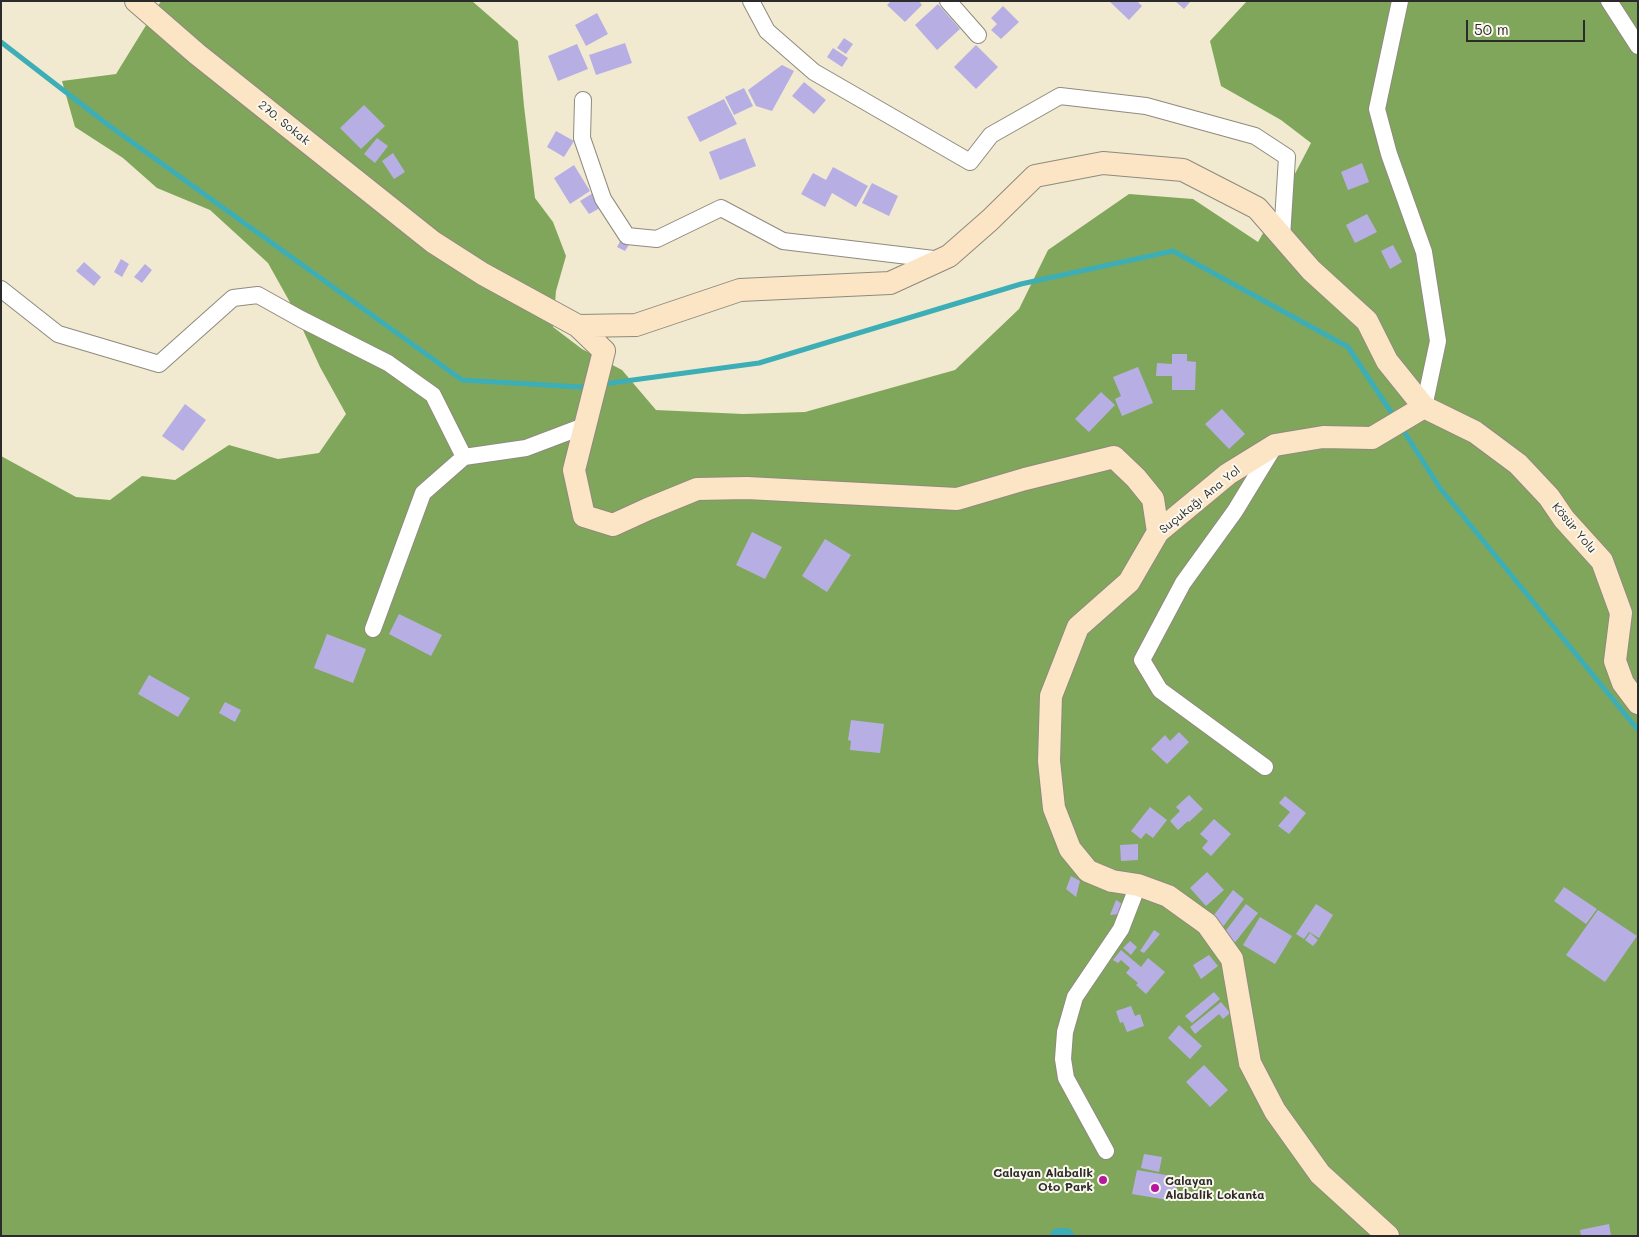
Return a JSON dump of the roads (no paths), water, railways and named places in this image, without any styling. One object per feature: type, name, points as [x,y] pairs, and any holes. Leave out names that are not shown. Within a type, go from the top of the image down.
[{"type":"street","name":"270. Sokak","points":[[136,1],[204,60],[433,242],[483,274],[578,326]]},
{"type":"street","points":[[752,1],[767,31],[814,72],[970,162],[991,135],[1060,96],[1146,106],[1255,136],[1287,157],[1282,237]]},
{"type":"street","points":[[948,1],[978,35]]},
{"type":"street","points":[[1400,1],[1377,108],[1389,154],[1424,252],[1438,340],[1424,407]]},
{"type":"street","points":[[1609,1],[1638,46]]},
{"type":"street","points":[[584,100],[582,138],[603,199],[627,236],[658,239],[721,208],[783,241],[942,260]]},
{"type":"street","points":[[578,326],[636,325],[740,290],[890,283],[950,256],[1035,176],[1103,163],[1183,170],[1257,208],[1310,270],[1367,321],[1387,361],[1424,407]]},
{"type":"street","points":[[1,290],[58,334],[159,364],[233,298],[258,295],[300,319],[388,364],[433,395],[464,457]]},
{"type":"street","points":[[578,326],[604,351],[574,470],[584,516],[613,526],[697,489],[747,488],[957,499],[1025,479],[1114,457],[1136,478],[1153,499],[1158,532]]},
{"type":"street","name":"Suçukağı Ana Yol","points":[[1388,1236],[1320,1174],[1275,1111],[1250,1063],[1232,959],[1207,924],[1168,896],[1138,885],[1112,880],[1088,871],[1070,848],[1054,808],[1049,760],[1051,696],[1078,628],[1129,582],[1158,532],[1228,474],[1275,445],[1323,437],[1372,438],[1424,407]]},
{"type":"street","name":"Kösür Yolu","points":[[1424,407],[1475,432],[1518,464],[1549,497],[1564,519],[1602,561],[1621,613],[1615,661],[1623,683],[1638,703]]},
{"type":"street","points":[[372,629],[423,493],[464,457],[526,448],[584,426]]},
{"type":"street","points":[[1265,767],[1160,690],[1142,660],[1183,583],[1235,511],[1275,445]]},
{"type":"street","points":[[1106,1151],[1066,1078],[1063,1059],[1065,1032],[1075,997],[1121,929],[1138,885]]},
{"type":"waterway","points":[[1,42],[111,127],[462,380],[579,387],[590,386]]},
{"type":"waterway","points":[[603,384],[759,363],[1021,284],[1173,251],[1348,347],[1395,418]]},
{"type":"waterway","points":[[1401,427],[1440,488],[1638,730]]},
{"type":"waterway","points":[[1058,1236],[1066,1236]]},
{"type":"place","name":"Calayan Alabalik Oto Park","points":[[1103,1180]]},
{"type":"place","name":"Calayan Alabalik Lokanta","points":[[1155,1188]]}]
